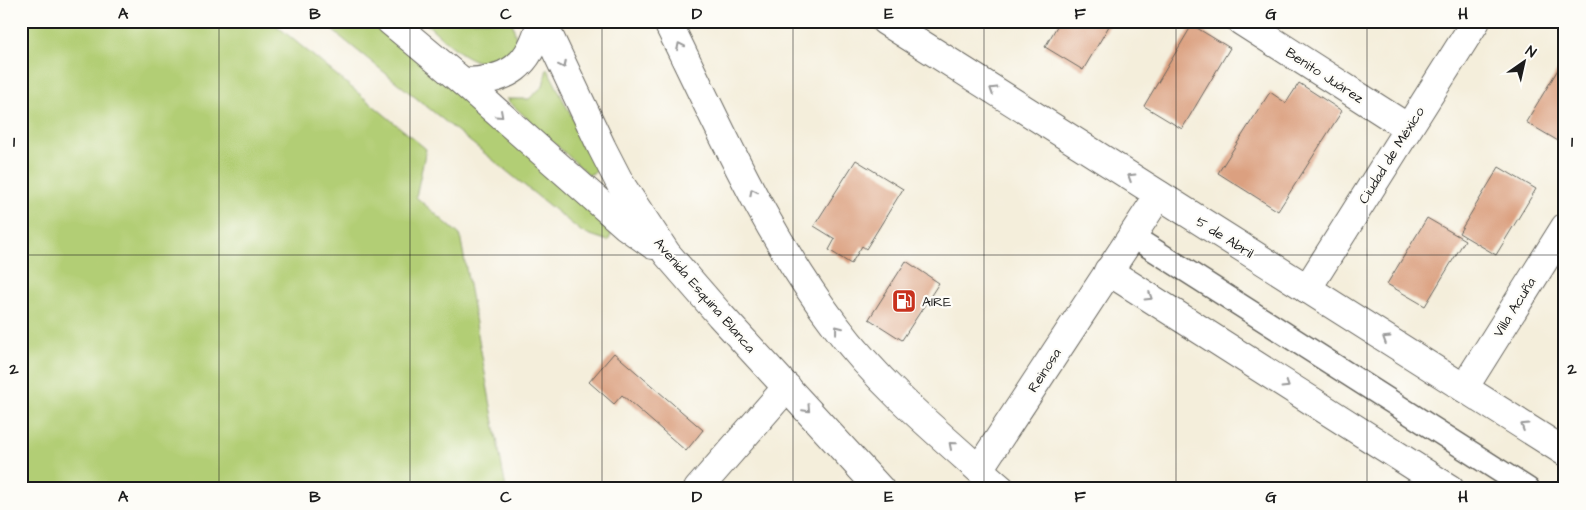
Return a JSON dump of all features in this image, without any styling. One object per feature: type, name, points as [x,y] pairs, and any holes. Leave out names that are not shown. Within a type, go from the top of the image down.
[{"type":"street","points":[[390,21],[463,82],[626,226],[667,254]]},
{"type":"street","points":[[463,82],[495,78],[514,70],[529,52],[537,37],[542,21]]},
{"type":"street","name":"Avenida Esquina Blanca","points":[[542,21],[618,177],[667,254],[880,489]]},
{"type":"street","points":[[667,21],[773,230],[813,296],[860,356],[912,410],[1002,489]]},
{"type":"street","name":"5 de Abril","points":[[885,21],[1565,452]]},
{"type":"street","name":"Benito Juárez","points":[[1241,21],[1408,128]]},
{"type":"street","name":"Ciudad de México","points":[[1307,289],[1476,21]]},
{"type":"street","name":"Reinosa","points":[[979,469],[1159,194]]},
{"type":"street","name":"Villa Acuña","points":[[1464,388],[1565,227]]},
{"type":"street","points":[[1132,236],[1528,489]]},
{"type":"street","points":[[1108,271],[1450,489]]},
{"type":"street","points":[[698,489],[786,387]]},
{"type":"green space","points":[[21,21],[271,21],[426,149],[416,197],[460,235],[506,489],[21,489]]},
{"type":"green space","points":[[340,21],[370,21],[617,223],[608,241],[582,232],[332,30]]},
{"type":"green space","points":[[423,21],[512,21],[518,47],[507,58],[496,63],[473,60],[451,45]]},
{"type":"green space","points":[[547,68],[599,170],[589,175],[506,99],[529,99],[543,86]]},
{"type":"building","points":[[1060,21],[1112,21],[1083,70],[1045,47]]},
{"type":"building","points":[[1192,25],[1230,48],[1182,129],[1144,106]]},
{"type":"building","points":[[1565,58],[1565,145],[1526,122]]},
{"type":"building","points":[[1299,83],[1342,111],[1278,211],[1218,173],[1270,92],[1286,103]]},
{"type":"building","points":[[856,160],[903,189],[866,249],[862,246],[851,264],[829,250],[835,239],[814,226]]},
{"type":"building","points":[[1499,167],[1536,189],[1496,255],[1459,233]]},
{"type":"building","points":[[1427,218],[1465,240],[1425,306],[1387,284]]},
{"type":"building","name":"AIRE","points":[[906,261],[939,283],[902,340],[869,319]]},
{"type":"building","points":[[614,353],[703,430],[686,451],[622,395],[614,404],[589,382]]},
{"type":"place","name":"AIRE","points":[[904,301]]}]
